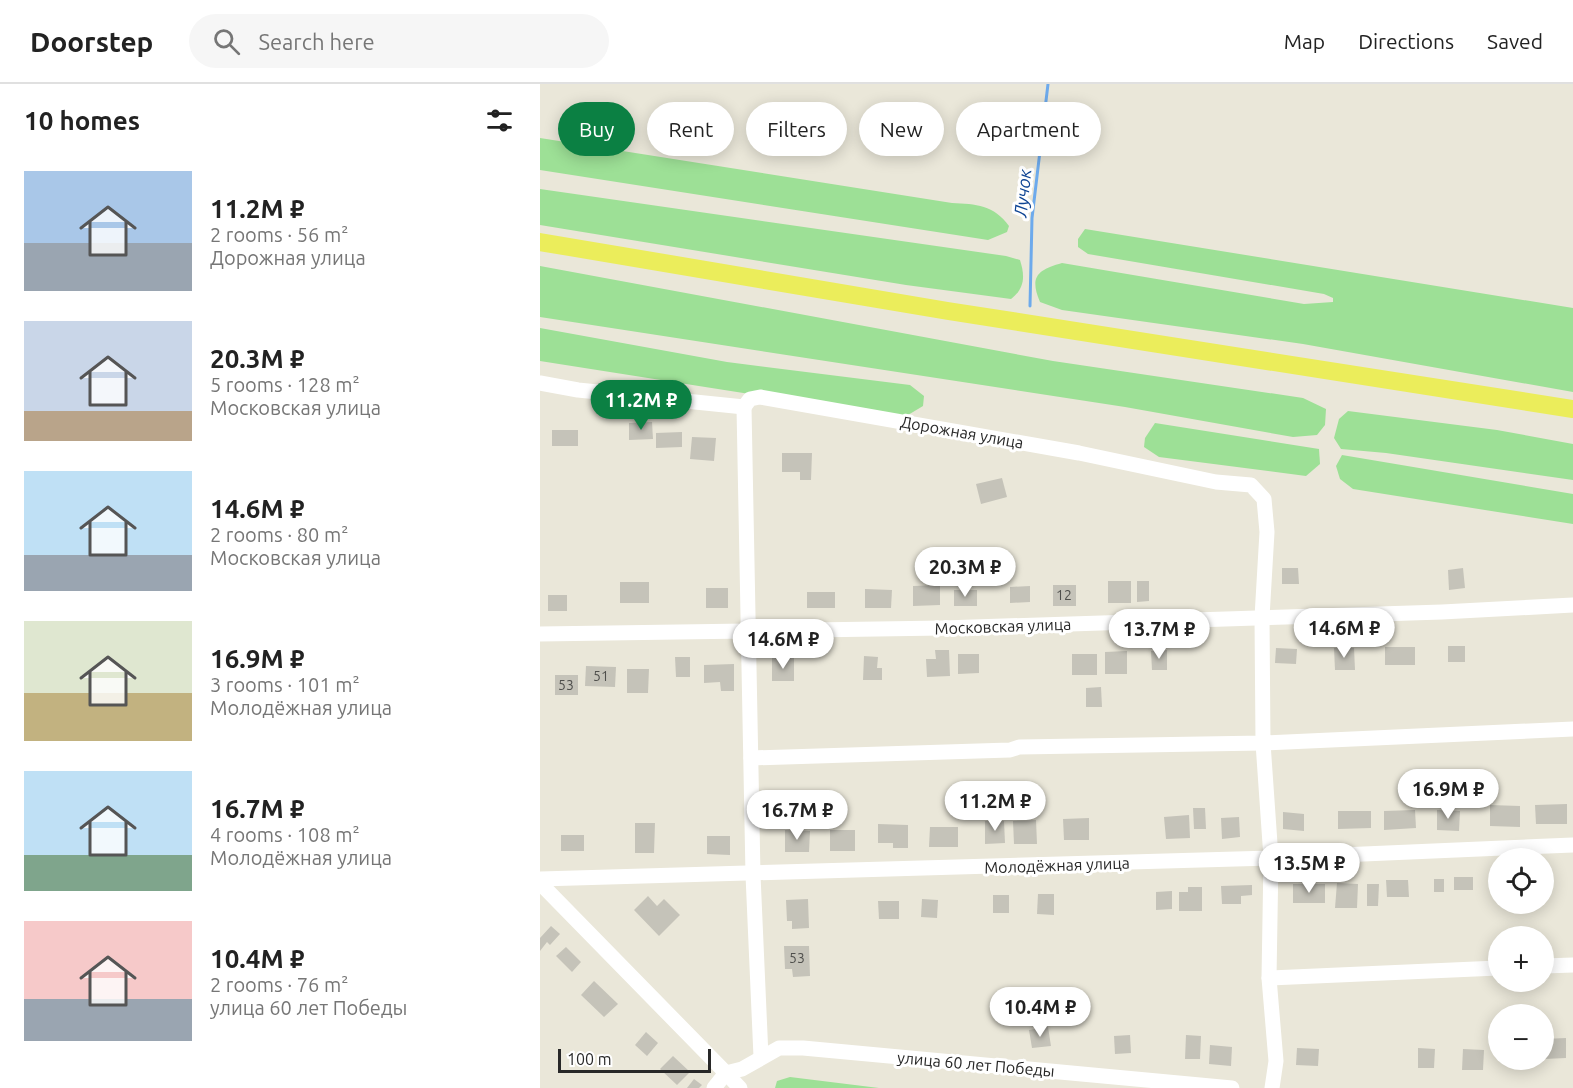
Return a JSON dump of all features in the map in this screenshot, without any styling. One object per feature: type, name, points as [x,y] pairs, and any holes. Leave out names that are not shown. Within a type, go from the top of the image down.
[{"type":"main road","points":[[540,242],[948,311],[1573,408]]},
{"type":"street","name":"Дорожная улица","points":[[540,383],[578,390],[744,407],[750,399],[760,397],[1079,453],[1216,482],[1251,485],[1264,499],[1266,521],[1262,617],[1263,743],[1271,858],[1269,978],[1276,1061],[1272,1088]]},
{"type":"street","points":[[744,407],[753,874],[761,1057]]},
{"type":"street","name":"Московская улица","points":[[540,634],[749,632],[1262,617],[1573,605]]},
{"type":"street","points":[[751,758],[1019,747],[1263,743],[1573,729]]},
{"type":"street","name":"Молодёжная улица","points":[[540,881],[1271,858],[1573,845]]},
{"type":"street","points":[[540,881],[740,1088]]},
{"type":"street","points":[[1554,966],[1573,965]]},
{"type":"street","points":[[1269,978],[1488,968]]},
{"type":"street","name":"улица 60 лет Победы","points":[[726,1073],[742,1069],[779,1048],[803,1048],[1116,1083],[1232,1088]]},
{"type":"street","points":[[714,1088],[726,1073]]},
{"type":"green space","points":[[540,138],[558,141],[558,156],[635,156],[635,153],[977,205],[991,210],[1009,226],[1007,232],[988,240],[540,170]]},
{"type":"green space","points":[[540,189],[1006,256],[1020,260],[1023,281],[1019,291],[1011,299],[906,285],[540,225]]},
{"type":"green space","points":[[1085,229],[1573,308],[1573,392],[1303,344],[1062,310],[1040,302],[1035,286],[1038,275],[1047,268],[1062,263],[1304,304],[1333,302],[1333,298],[1324,294],[1088,254],[1078,247],[1078,239]]},
{"type":"green space","points":[[540,266],[1053,361],[1303,398],[1326,409],[1325,425],[1317,435],[1293,437],[1125,407],[540,317]]},
{"type":"green space","points":[[540,328],[727,362],[910,385],[924,396],[923,406],[903,418],[540,361]]},
{"type":"green space","points":[[1348,411],[1497,430],[1573,444],[1573,480],[1386,453],[1341,449],[1334,438],[1339,419]]},
{"type":"green space","points":[[1155,423],[1319,449],[1320,464],[1306,476],[1159,457],[1144,447],[1145,438]]},
{"type":"green space","points":[[1342,455],[1573,494],[1573,524],[1353,489],[1340,479],[1336,466]]},
{"type":"green space","points":[[790,1077],[879,1088],[775,1088],[777,1081]]},
{"type":"building","points":[[652,422],[653,439],[629,440],[629,423]]},
{"type":"building","points":[[552,430],[578,430],[578,446],[552,446]]},
{"type":"building","points":[[682,432],[682,447],[656,448],[656,433]]},
{"type":"building","points":[[692,437],[716,438],[714,461],[690,459]]},
{"type":"building","points":[[782,453],[812,453],[811,480],[800,480],[800,472],[782,472]]},
{"type":"building","points":[[1002,478],[1007,497],[981,504],[976,484]]},
{"type":"building","points":[[1282,568],[1298,568],[1299,584],[1282,584]]},
{"type":"building","points":[[1463,568],[1465,588],[1449,590],[1448,570]]},
{"type":"building","points":[[1108,581],[1131,581],[1131,603],[1108,603]]},
{"type":"building","points":[[1137,581],[1149,581],[1149,601],[1137,602]]},
{"type":"building","points":[[620,582],[649,582],[649,603],[620,603]]},
{"type":"building","points":[[940,585],[940,605],[913,606],[913,586]]},
{"type":"building","points":[[1053,585],[1076,585],[1076,606],[1053,606]]},
{"type":"building","points":[[1030,586],[1030,602],[1010,603],[1010,587]]},
{"type":"building","points":[[706,588],[728,588],[728,608],[706,608]]},
{"type":"building","points":[[865,589],[892,590],[891,608],[865,608]]},
{"type":"building","points":[[954,590],[977,590],[977,606],[954,606]]},
{"type":"building","points":[[807,592],[835,592],[835,608],[807,608]]},
{"type":"building","points":[[548,595],[567,595],[567,611],[548,611]]},
{"type":"building","points":[[1448,646],[1465,646],[1465,662],[1448,662]]},
{"type":"building","points":[[1385,647],[1415,647],[1415,665],[1385,665]]},
{"type":"building","points":[[1276,648],[1297,649],[1296,664],[1275,663]]},
{"type":"building","points":[[1334,648],[1354,648],[1355,670],[1335,670]]},
{"type":"building","points":[[935,650],[949,650],[950,676],[927,677],[926,659],[936,659]]},
{"type":"building","points":[[1167,650],[1167,670],[1152,670],[1151,651]]},
{"type":"building","points":[[1127,651],[1127,674],[1105,674],[1105,652]]},
{"type":"building","points":[[958,654],[979,654],[979,673],[958,674]]},
{"type":"building","points":[[1072,654],[1097,654],[1097,675],[1072,675]]},
{"type":"building","points":[[864,656],[878,657],[877,668],[882,668],[882,680],[863,680]]},
{"type":"building","points":[[675,657],[690,657],[690,677],[676,677]]},
{"type":"building","points":[[772,658],[794,658],[794,681],[772,681]]},
{"type":"building","points":[[734,664],[734,691],[721,691],[720,682],[704,683],[704,665]]},
{"type":"building","points":[[586,666],[616,667],[615,687],[585,686]]},
{"type":"building","points":[[627,669],[649,669],[648,693],[627,693]]},
{"type":"building","points":[[555,675],[578,675],[578,695],[555,695]]},
{"type":"building","points":[[1101,687],[1102,707],[1086,707],[1086,688]]},
{"type":"building","points":[[1567,804],[1567,824],[1536,824],[1535,805]]},
{"type":"building","points":[[1490,805],[1520,806],[1520,827],[1490,826]]},
{"type":"building","points":[[1193,808],[1205,808],[1206,829],[1194,829]]},
{"type":"building","points":[[1415,810],[1416,828],[1384,830],[1384,811]]},
{"type":"building","points":[[1437,810],[1460,811],[1459,831],[1437,830]]},
{"type":"building","points":[[1338,811],[1371,811],[1371,828],[1338,829]]},
{"type":"building","points":[[1283,812],[1304,814],[1304,831],[1283,829]]},
{"type":"building","points":[[1189,815],[1190,838],[1166,839],[1164,817]]},
{"type":"building","points":[[1239,817],[1240,837],[1222,839],[1221,818]]},
{"type":"building","points":[[1089,818],[1089,840],[1064,840],[1063,819]]},
{"type":"building","points":[[1036,820],[1037,844],[1014,844],[1013,821]]},
{"type":"building","points":[[985,821],[1004,821],[1005,843],[985,844]]},
{"type":"building","points":[[635,823],[655,823],[654,853],[635,853]]},
{"type":"building","points":[[878,824],[908,825],[908,848],[893,848],[893,843],[878,843]]},
{"type":"building","points":[[930,827],[958,827],[958,847],[929,847]]},
{"type":"building","points":[[785,830],[810,831],[809,852],[785,852]]},
{"type":"building","points":[[830,830],[855,830],[855,851],[830,851]]},
{"type":"building","points":[[561,835],[584,835],[584,851],[561,851]]},
{"type":"building","points":[[707,836],[730,836],[730,855],[707,854]]},
{"type":"building","points":[[1454,877],[1473,877],[1473,890],[1454,890]]},
{"type":"building","points":[[1434,879],[1444,879],[1444,892],[1434,892]]},
{"type":"building","points":[[1386,880],[1408,880],[1409,897],[1387,897]]},
{"type":"building","points":[[1337,883],[1358,884],[1357,908],[1335,908]]},
{"type":"building","points":[[1293,884],[1325,884],[1325,903],[1293,903]]},
{"type":"building","points":[[1367,884],[1379,884],[1378,906],[1367,906]]},
{"type":"building","points":[[1252,885],[1252,895],[1241,896],[1241,904],[1222,904],[1221,886]]},
{"type":"building","points":[[1188,887],[1202,887],[1202,911],[1179,911],[1179,892],[1188,892]]},
{"type":"building","points":[[1172,891],[1172,909],[1156,910],[1156,892]]},
{"type":"building","points":[[1038,894],[1054,894],[1054,915],[1037,914]]},
{"type":"building","points":[[993,895],[1009,895],[1009,913],[993,913]]},
{"type":"building","points":[[648,896],[657,906],[664,899],[680,915],[659,936],[634,910]]},
{"type":"building","points":[[808,899],[809,928],[792,929],[792,921],[787,921],[786,900]]},
{"type":"building","points":[[922,899],[938,900],[937,918],[921,917]]},
{"type":"building","points":[[878,901],[899,901],[899,919],[879,919]]},
{"type":"building","points":[[551,926],[560,934],[550,945],[547,942],[540,951],[540,938]]},
{"type":"building","points":[[784,946],[809,946],[810,976],[793,977],[792,969],[785,969]]},
{"type":"building","points":[[566,947],[581,962],[572,972],[556,956]]},
{"type":"building","points":[[594,981],[618,1004],[604,1017],[581,995]]},
{"type":"building","points":[[1048,1027],[1051,1046],[1032,1048],[1029,1030]]},
{"type":"building","points":[[646,1032],[658,1043],[647,1056],[635,1045]]},
{"type":"building","points":[[1130,1035],[1131,1053],[1115,1054],[1114,1036]]},
{"type":"building","points":[[1186,1035],[1201,1036],[1200,1059],[1185,1059]]},
{"type":"building","points":[[1566,1038],[1566,1058],[1554,1059],[1554,1039]]},
{"type":"building","points":[[1210,1045],[1232,1047],[1231,1066],[1209,1064]]},
{"type":"building","points":[[1297,1048],[1319,1049],[1318,1066],[1296,1065]]},
{"type":"building","points":[[1418,1048],[1435,1049],[1434,1068],[1418,1068]]},
{"type":"building","points":[[1463,1049],[1484,1050],[1483,1070],[1462,1070]]},
{"type":"building","points":[[673,1056],[690,1072],[677,1085],[660,1069]]},
{"type":"building","points":[[694,1079],[702,1085],[699,1088],[687,1088]]},
{"type":"waterway","name":"Лучок","points":[[1030,306],[1032,218],[1048,84]]}]
